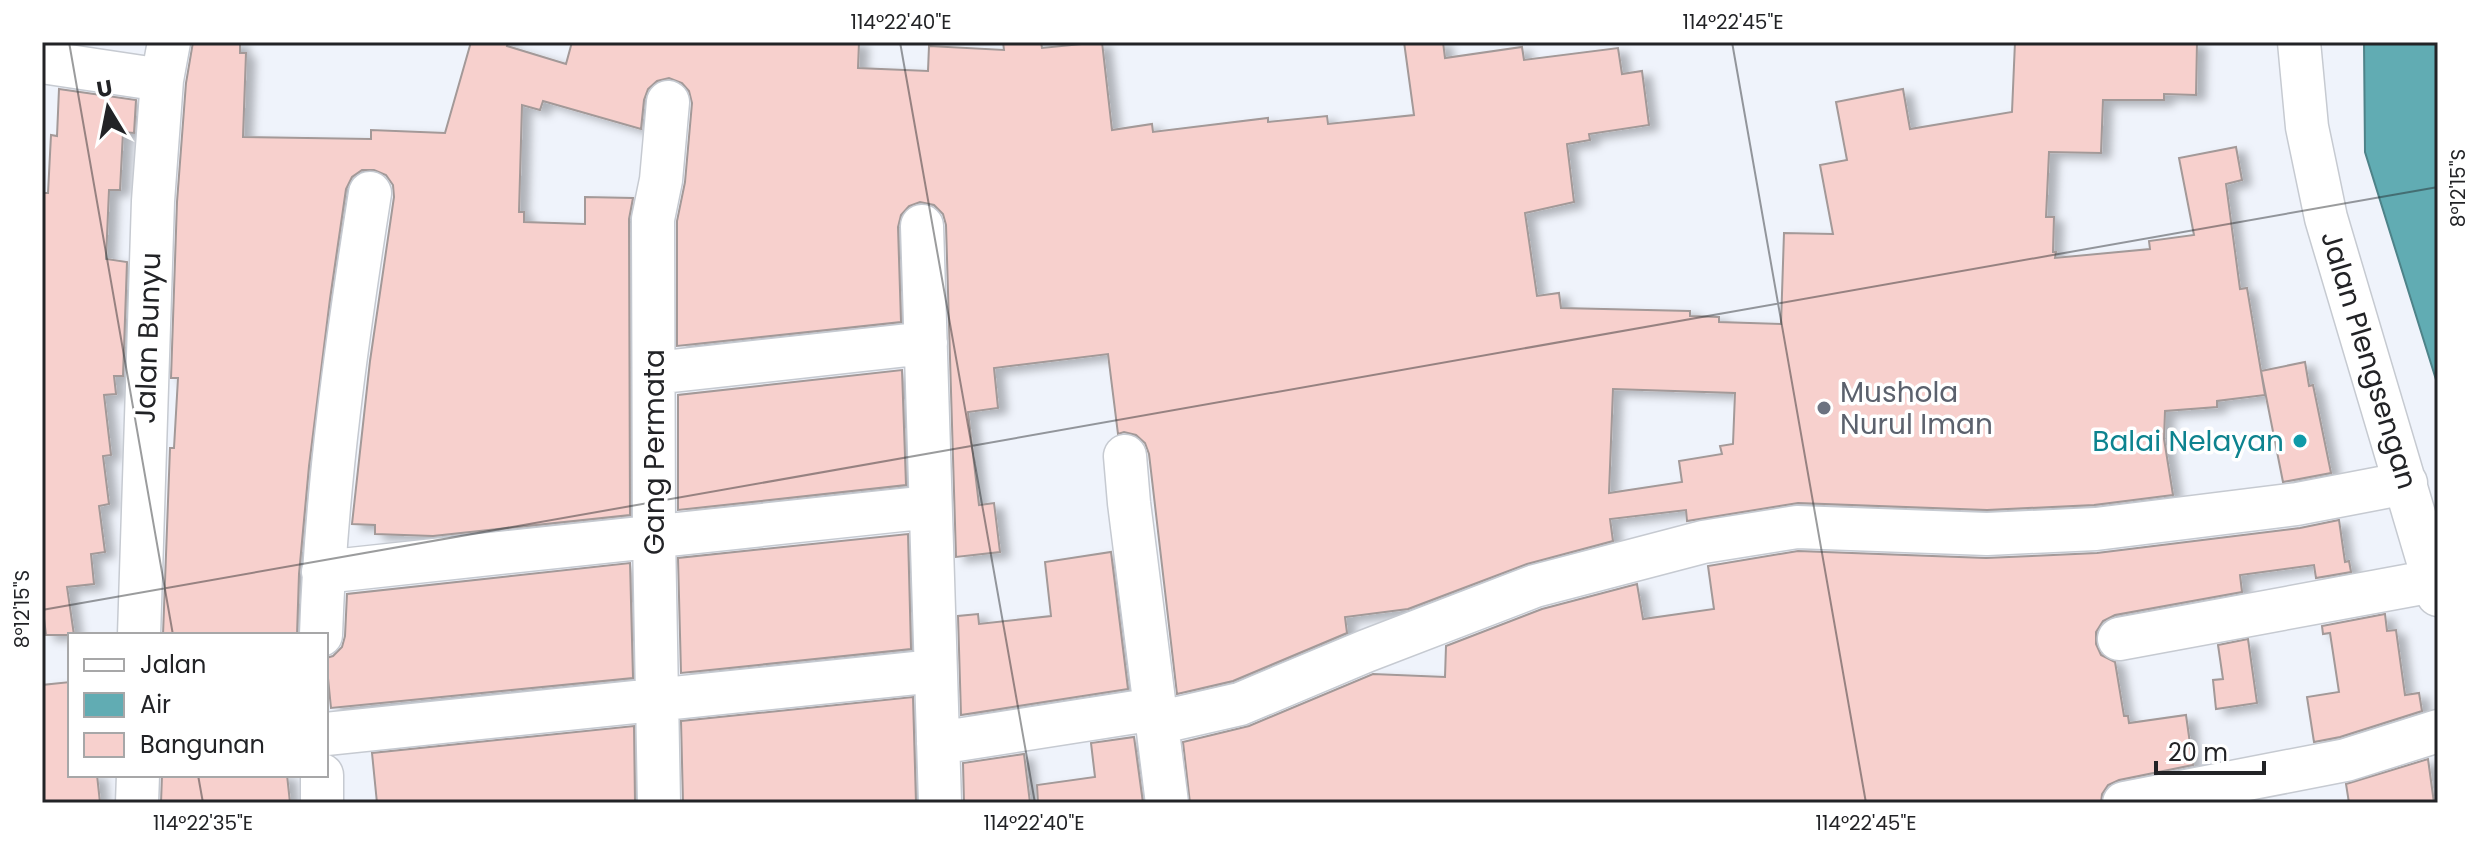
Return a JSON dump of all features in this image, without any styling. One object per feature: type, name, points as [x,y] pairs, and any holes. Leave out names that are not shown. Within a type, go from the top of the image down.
[{"type":"street","name":"Jalan Plengsengan","points":[[2299,42],[2307,127],[2326,218],[2436,588]]},
{"type":"street","points":[[42,62],[166,61]]},
{"type":"street","name":"Jalan Bunyu","points":[[139,633],[153,201],[166,61]]},
{"type":"street","name":"Gang Permata","points":[[659,803],[653,219],[660,186],[668,102]]},
{"type":"street","points":[[321,633],[323,572],[351,313],[370,193]]},
{"type":"street","points":[[922,226],[940,803]]},
{"type":"street","points":[[654,373],[926,343]]},
{"type":"street","points":[[1125,456],[1167,803]]},
{"type":"street","points":[[938,743],[1240,704],[1366,651],[1535,586],[1716,540],[1797,527],[1987,534],[2096,529],[2270,508],[2406,483]]},
{"type":"street","points":[[323,572],[930,507]]},
{"type":"street","points":[[2119,639],[2436,588]]},
{"type":"street","points":[[328,734],[935,671]]},
{"type":"street","points":[[2124,803],[2346,760],[2438,731]]},
{"type":"street","points":[[137,803],[138,777]]},
{"type":"street","points":[[322,777],[322,803]]},
{"type":"water","points":[[2364,42],[2438,42],[2438,386],[2365,152]]},
{"type":"building","points":[[193,42],[240,42],[240,53],[246,53],[243,137],[371,139],[371,130],[445,133],[471,42],[508,42],[507,46],[566,64],[572,42],[859,42],[858,68],[928,71],[929,46],[1004,50],[1003,42],[1041,42],[1042,48],[1102,42],[1112,130],[1152,124],[1153,132],[1268,118],[1268,122],[1327,116],[1328,124],[1414,115],[1404,42],[1443,42],[1445,58],[1522,47],[1524,60],[1618,48],[1622,74],[1642,71],[1649,125],[1589,134],[1590,140],[1567,144],[1574,202],[1525,213],[1537,296],[1559,293],[1561,308],[1690,311],[1690,316],[1719,317],[1719,322],[1781,324],[1784,233],[1833,234],[1820,165],[1847,160],[1836,102],[1903,89],[1910,129],[2012,112],[2015,42],[2197,42],[2196,95],[2164,94],[2164,100],[2103,100],[2101,153],[2049,152],[2046,217],[2054,217],[2055,258],[2150,249],[2149,241],[2194,235],[2179,158],[2236,147],[2242,180],[2226,184],[2240,289],[2247,288],[2265,395],[2217,401],[2217,407],[2165,411],[2164,439],[2173,495],[2094,505],[1987,510],[1798,503],[1687,521],[1686,510],[1610,519],[1613,541],[1527,564],[1408,609],[1345,617],[1347,633],[1233,681],[1177,694],[1149,454],[1145,443],[1136,435],[1118,434],[1108,354],[994,368],[998,408],[968,412],[979,505],[994,503],[1000,552],[956,557],[946,225],[943,214],[934,205],[920,202],[909,206],[901,215],[898,227],[901,322],[677,346],[677,221],[685,182],[692,103],[689,91],[682,83],[669,78],[657,81],[648,89],[641,129],[543,101],[540,110],[522,105],[519,212],[524,212],[524,222],[585,224],[585,197],[633,198],[629,219],[630,515],[433,536],[375,534],[375,525],[352,524],[370,361],[394,197],[393,185],[386,175],[374,170],[362,170],[352,177],[346,189],[330,299],[309,466],[297,633],[163,633],[170,448],[174,448],[178,378],[171,378],[177,202],[186,83]],"holes":[[[1613,389],[1735,393],[1733,444],[1720,446],[1722,454],[1679,461],[1682,482],[1609,493]]]},
{"type":"building","points":[[59,89],[136,100],[134,133],[123,132],[120,190],[109,190],[106,259],[127,262],[123,376],[114,376],[116,394],[104,395],[111,455],[103,456],[109,504],[99,506],[105,552],[91,554],[94,584],[67,587],[74,633],[46,635],[42,602],[42,210],[43,193],[48,193],[51,135],[57,136]]},
{"type":"building","name":"Balai Nelayan","points":[[2305,362],[2309,386],[2313,385],[2331,473],[2283,482],[2261,371]]},
{"type":"building","points":[[902,370],[906,485],[678,510],[678,395]]},
{"type":"building","points":[[2339,520],[2345,562],[2349,561],[2351,572],[2316,578],[2314,565],[2240,575],[2242,592],[2115,615],[2103,621],[2096,632],[2096,644],[2101,655],[2115,662],[2124,716],[2128,716],[2129,723],[2186,715],[2193,765],[2119,780],[2108,785],[2101,803],[1190,803],[1183,742],[1249,726],[1373,674],[1445,677],[1446,646],[1542,609],[1637,584],[1643,619],[1714,609],[1708,566],[1798,551],[1986,558],[2097,553],[2300,528]]},
{"type":"building","points":[[908,534],[911,649],[681,673],[678,558]]},
{"type":"building","points":[[1111,552],[1128,689],[961,715],[958,616],[978,614],[979,624],[1051,616],[1045,562]]},
{"type":"building","points":[[630,563],[633,678],[331,708],[328,657],[342,647],[347,594]]},
{"type":"building","points":[[2385,614],[2387,631],[2396,630],[2405,695],[2419,693],[2422,711],[2314,742],[2307,697],[2339,692],[2330,633],[2323,634],[2322,626]]},
{"type":"building","points":[[2248,639],[2257,703],[2216,709],[2213,680],[2223,679],[2218,645]]},
{"type":"building","points":[[68,682],[68,777],[97,777],[100,803],[42,803],[42,685]]},
{"type":"building","points":[[913,697],[916,803],[683,803],[681,721]]},
{"type":"building","points":[[634,726],[635,803],[377,803],[372,753]]},
{"type":"building","points":[[1134,737],[1143,803],[1038,803],[1037,785],[1095,777],[1091,743]]},
{"type":"building","points":[[1024,754],[1030,803],[964,803],[963,763]]},
{"type":"building","points":[[2428,759],[2434,803],[2349,803],[2346,784]]},
{"type":"building","points":[[162,777],[287,777],[290,803],[161,803]]},
{"type":"place","name":"Mushola Nurul Iman","points":[[1824,408]]},
{"type":"place","name":"Balai Nelayan","points":[[2300,441]]}]
